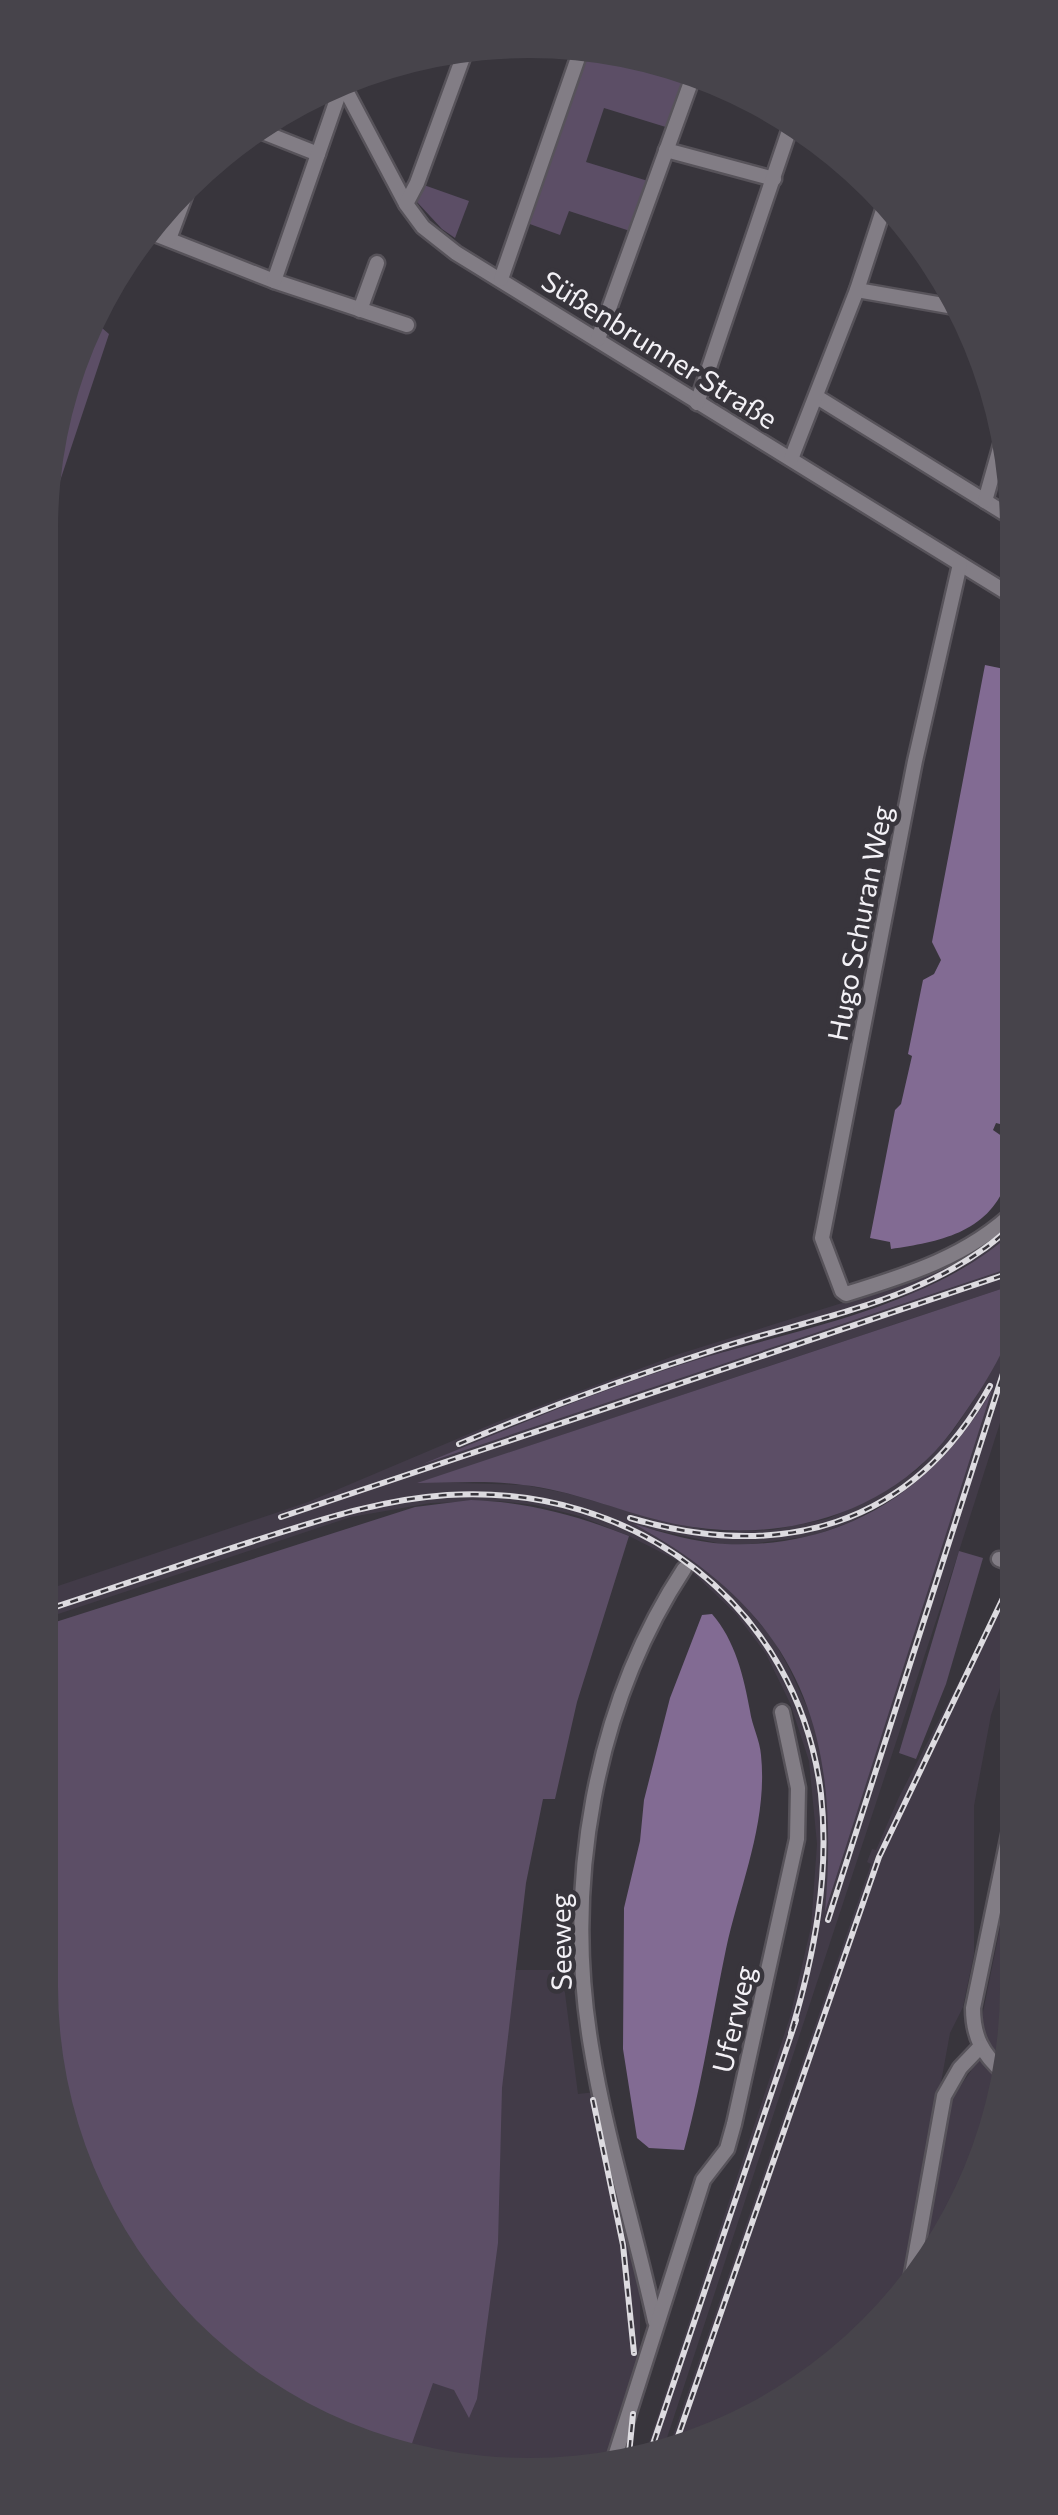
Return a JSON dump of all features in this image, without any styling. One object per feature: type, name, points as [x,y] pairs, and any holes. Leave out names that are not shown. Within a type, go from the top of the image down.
[{"type":"street","points":[[501,279],[577,61]]},
{"type":"street","points":[[406,204],[461,63]]},
{"type":"street","points":[[598,339],[689,86]]},
{"type":"street","name":"Süßenbrunner Straße","points":[[348,93],[406,204],[423,227],[456,252],[697,403],[1000,588]]},
{"type":"street","points":[[274,281],[338,98]]},
{"type":"street","points":[[270,135],[318,154]]},
{"type":"street","points":[[697,403],[788,135]]},
{"type":"street","points":[[666,150],[774,180]]},
{"type":"street","points":[[169,239],[178,215]]},
{"type":"street","points":[[791,459],[817,398],[881,216]]},
{"type":"street","points":[[160,236],[274,281],[407,325]]},
{"type":"street","points":[[360,310],[377,263]]},
{"type":"street","points":[[857,290],[944,305]]},
{"type":"street","points":[[817,398],[999,510]]},
{"type":"street","points":[[985,501],[995,464]]},
{"type":"street","name":"Hugo Schuran Weg","points":[[960,564],[915,761],[822,1238],[846,1294],[923,1270],[1000,1226]]},
{"type":"street","name":"Seeweg","points":[[656,2325],[598,2088],[586,2002],[582,1912],[594,1794],[612,1724],[645,1639],[684,1569]]},
{"type":"street","name":"Uferweg","points":[[617,2449],[703,2180],[726,2149],[761,2011],[792,1867],[800,1804],[782,1712]]},
{"type":"street","points":[[994,2063],[983,2052],[973,2018],[974,1996],[1000,1878]]},
{"type":"street","points":[[916,2255],[944,2096],[960,2068],[983,2052]]},
{"type":"shaded area","points":[[582,61],[685,84],[669,128],[604,108],[586,162],[648,181],[633,232],[569,211],[560,235],[527,223]]},
{"type":"shaded area","points":[[421,184],[469,201],[455,238],[417,202]]},
{"type":"shaded area","points":[[102,328],[109,334],[61,478],[83,377]]},
{"type":"shaded area","points":[[985,665],[1000,668],[1000,1124],[996,1123],[993,1130],[1000,1135],[1000,1196],[987,1213],[959,1232],[891,1249],[890,1242],[870,1238],[895,1110],[901,1104],[912,1056],[908,1054],[923,980],[934,974],[941,960],[932,942]]},
{"type":"shaded area","points":[[1000,1232],[1000,1243],[986,1255],[916,1292],[677,1366],[521,1423],[439,1458],[1000,1271],[1000,1289],[421,1482],[524,1485],[718,1532],[772,1530],[827,1519],[871,1499],[917,1470],[952,1432],[977,1395],[1000,1347],[1000,1423],[668,2436],[650,2441],[790,2017],[811,1927],[817,1844],[809,1761],[790,1703],[766,1654],[736,1614],[684,1564],[579,1516],[499,1501],[431,1503],[351,1517],[58,1614],[58,1586],[308,1502],[497,1422],[679,1354],[922,1278],[983,1248]],"holes":[[[990,1396],[827,1906],[830,1836],[825,1771],[814,1722],[790,1670],[773,1639],[728,1586],[699,1562],[641,1527],[722,1544],[751,1544],[812,1536],[851,1522],[915,1486],[962,1437]]]},
{"type":"shaded area","points":[[1000,1242],[1000,1271],[423,1464],[647,1376],[901,1298],[982,1256]]},
{"type":"shaded area","points":[[1000,1289],[1000,1356],[959,1421],[932,1454],[900,1481],[827,1518],[787,1527],[703,1528],[662,1521],[541,1488],[497,1483],[417,1483]]},
{"type":"shaded area","points":[[992,1390],[825,1912],[825,1787],[815,1733],[798,1684],[772,1639],[736,1597],[691,1559],[634,1524],[725,1544],[768,1543],[846,1524],[914,1484],[969,1426]]},
{"type":"shaded area","points":[[471,1500],[512,1504],[551,1511],[629,1536],[577,1702],[555,1799],[543,1799],[526,1883],[502,2088],[498,2243],[477,2399],[469,2418],[454,2390],[433,2383],[412,2442],[320,2409],[267,2378],[218,2340],[175,2297],[137,2248],[93,2166],[67,2078],[59,2017],[58,1621],[415,1507]]},
{"type":"shaded area","points":[[959,1551],[983,1558],[946,1684],[916,1759],[899,1753]]},
{"type":"shaded area","points":[[1000,1597],[1000,1688],[974,1806],[974,1954],[963,2007],[950,2033],[908,2267],[862,2319],[791,2378],[738,2409],[673,2434],[871,1864],[867,1862],[872,1849],[876,1850],[899,1797]]},
{"type":"shaded area","points":[[712,1614],[733,1647],[745,1685],[760,1749],[760,1805],[684,2150],[649,2148],[637,2138],[623,2049],[624,1908],[640,1841],[644,1800],[670,1698],[702,1615]]},
{"type":"shaded area","points":[[1000,1928],[999,2017],[984,2108],[965,2166],[927,2238],[952,2098],[971,2071]]},
{"type":"shaded area","points":[[511,1970],[562,1970],[578,2094],[596,2092],[635,2253],[640,2299],[640,2358],[609,2450],[529,2458],[467,2453],[410,2442],[429,2372]]},
{"type":"railway","points":[[459,1444],[651,1371],[913,1288],[950,1270],[1000,1235]]},
{"type":"railway","points":[[281,1517],[1000,1276]]},
{"type":"railway","points":[[828,1920],[1000,1383]]},
{"type":"railway","points":[[630,1518],[685,1531],[738,1536],[789,1533],[837,1522],[881,1502],[922,1473],[958,1434],[990,1386]]},
{"type":"railway","points":[[58,1606],[308,1524],[423,1497],[516,1497],[581,1510],[641,1534],[696,1569],[742,1613],[779,1666],[806,1726],[821,1794],[822,1885],[807,1975],[791,2033]]},
{"type":"railway","points":[[679,2432],[879,1857],[1000,1604]]},
{"type":"railway","points":[[654,2440],[796,2020]]},
{"type":"railway","points":[[593,2100],[623,2245],[634,2353]]},
{"type":"railway","points":[[630,2446],[633,2414]]}]
